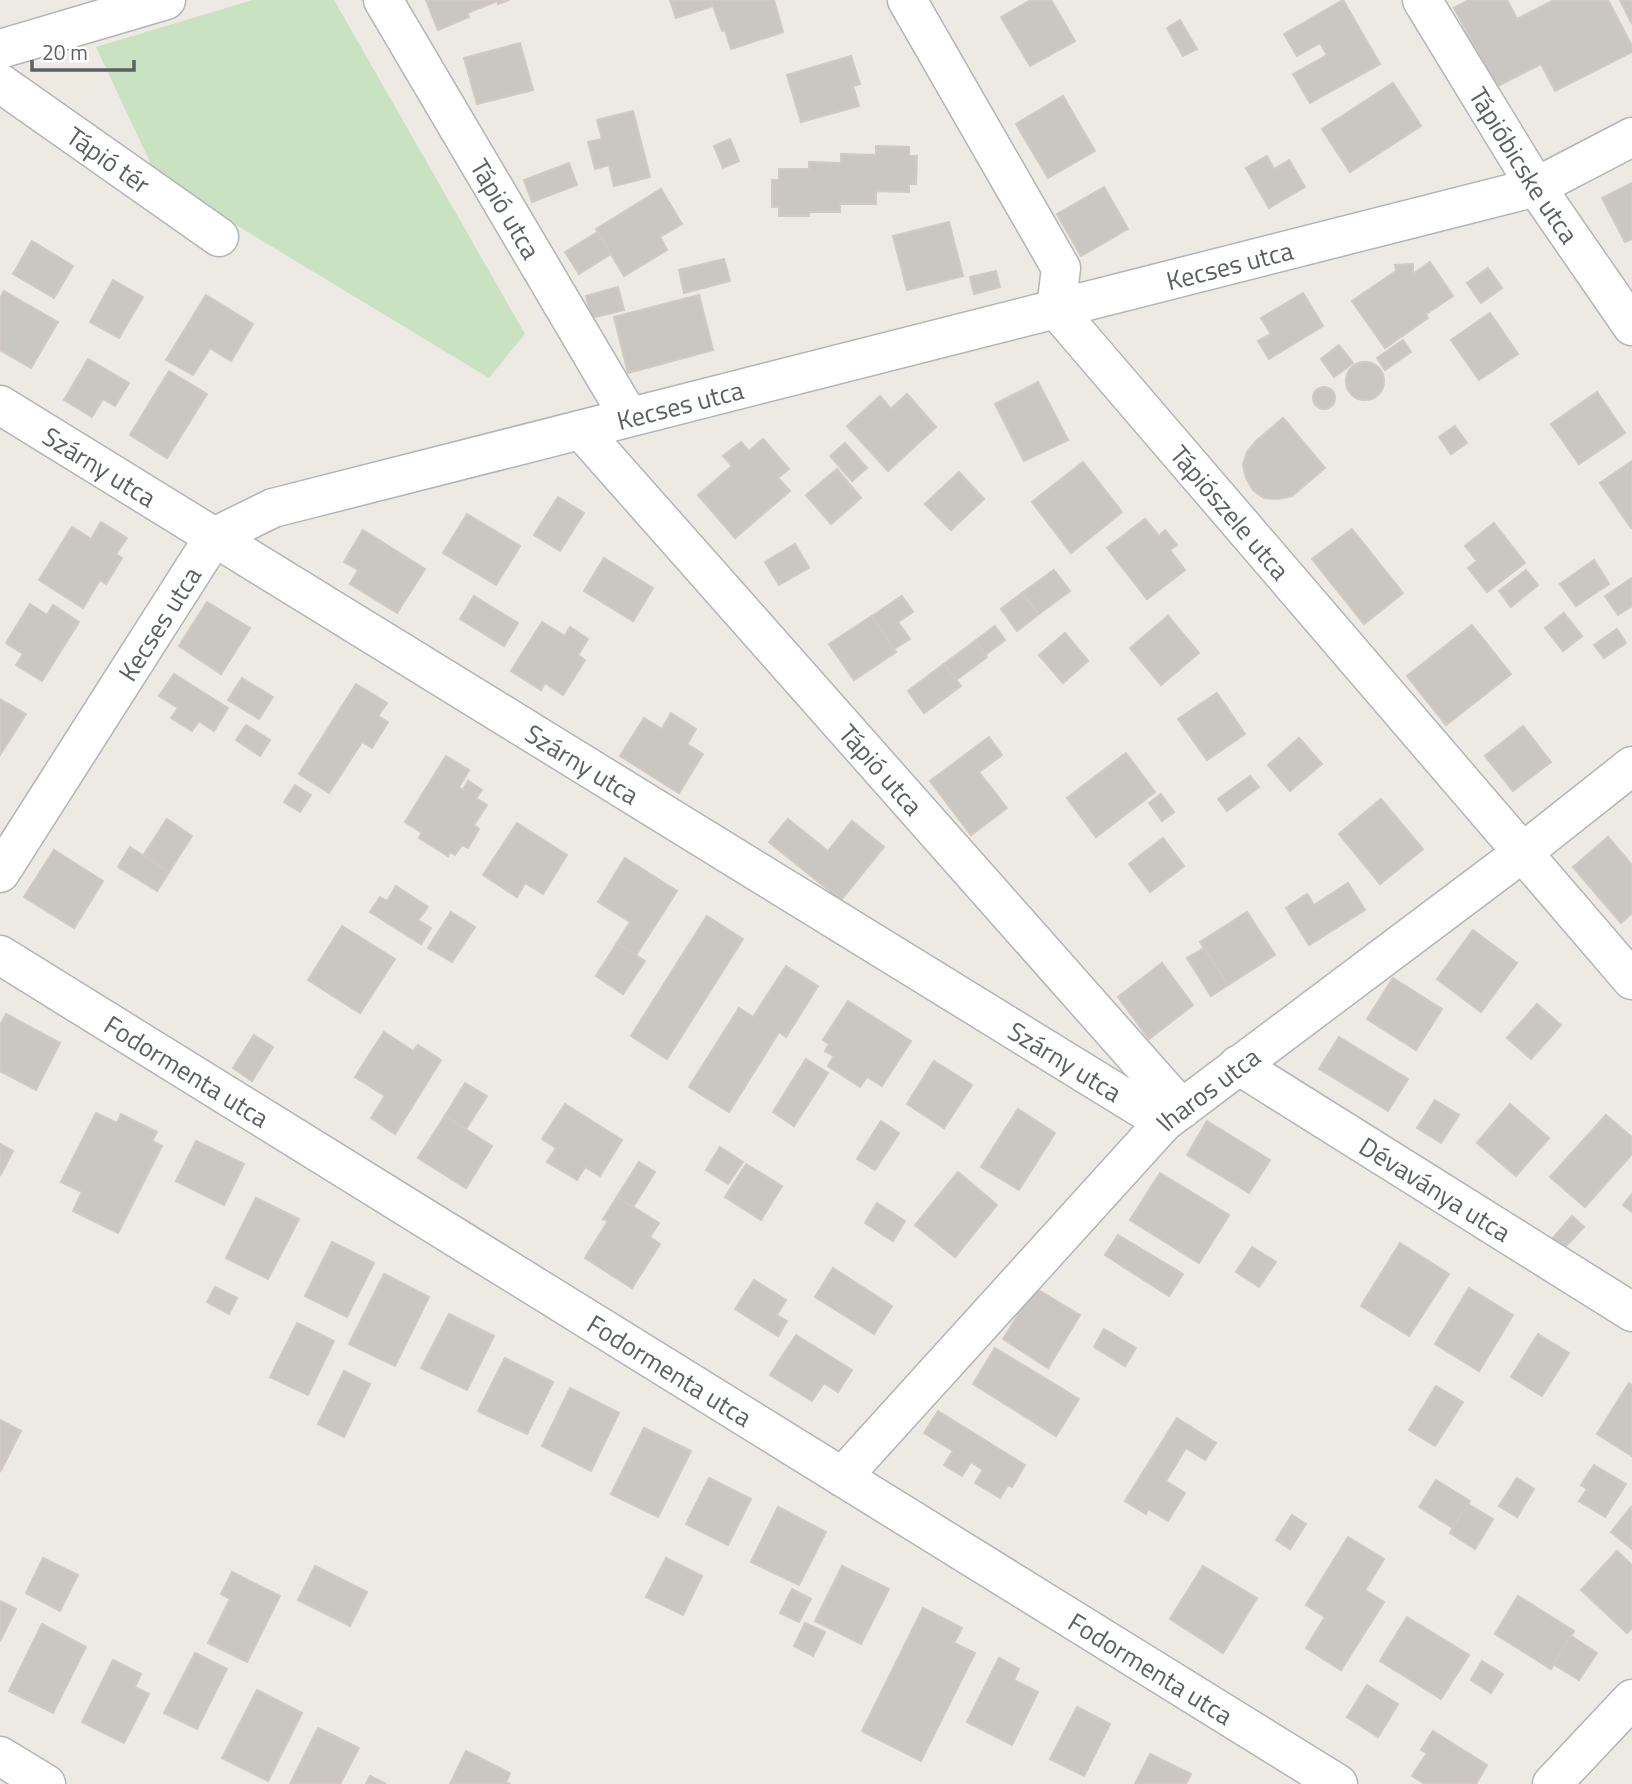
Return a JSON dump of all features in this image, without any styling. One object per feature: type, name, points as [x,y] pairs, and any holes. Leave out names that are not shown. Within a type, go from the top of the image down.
[{"type":"street","points":[[0,49],[166,0]]},
{"type":"street","name":"Tápió utca","points":[[383,0],[629,417]]},
{"type":"street","points":[[907,0],[1062,268],[1056,309]]},
{"type":"street","name":"Tápióbicske utca","points":[[1422,0],[1536,187],[1632,326]]},
{"type":"street","name":"Tápió tér","points":[[0,83],[219,237]]},
{"type":"street","name":"Kecses utca","points":[[0,873],[214,537],[273,508],[1536,187],[1632,137]]},
{"type":"street","name":"Tápiószele utca","points":[[1056,309],[1632,980]]},
{"type":"street","name":"Szárny utca","points":[[0,405],[214,537],[1173,1115]]},
{"type":"street","name":"Tápió utca","points":[[581,430],[1173,1115]]},
{"type":"street","name":"Iharos utca","points":[[842,1477],[1173,1115],[1522,853],[1632,766]]},
{"type":"street","name":"Fodormenta utca","points":[[0,955],[1338,1784]]},
{"type":"street","name":"Dévaványa utca","points":[[1238,1065],[1632,1312]]},
{"type":"street","points":[[1552,1784],[1632,1699]]},
{"type":"street","points":[[0,1756],[46,1784]]},
{"type":"green space","points":[[253,0],[334,0],[525,334],[489,378],[157,177],[96,47]]},
{"type":"building","points":[[426,0],[509,0],[498,4],[497,1],[467,13],[469,17],[438,30]]},
{"type":"building","points":[[670,0],[711,0],[713,6],[676,18]]},
{"type":"building","points":[[711,0],[774,0],[783,32],[731,49]]},
{"type":"building","points":[[1031,0],[1051,0],[1075,41],[1030,66],[1001,17]]},
{"type":"building","points":[[1343,0],[1380,64],[1310,103],[1293,74],[1327,55],[1320,43],[1297,56],[1284,34]]},
{"type":"building","points":[[1469,0],[1507,0],[1517,19],[1554,0],[1608,0],[1632,46],[1632,52],[1555,91],[1541,64],[1496,87],[1454,8]]},
{"type":"building","points":[[1620,0],[1632,0],[1632,24]]},
{"type":"building","points":[[1180,20],[1197,49],[1183,56],[1167,28]]},
{"type":"building","points":[[520,43],[533,90],[477,104],[464,58]]},
{"type":"building","points":[[851,56],[860,84],[853,86],[859,106],[801,122],[787,75]]},
{"type":"building","points":[[1393,83],[1421,126],[1350,172],[1322,129]]},
{"type":"building","points":[[1063,96],[1095,151],[1048,178],[1016,124]]},
{"type":"building","points":[[633,111],[650,177],[614,186],[609,165],[595,169],[588,142],[602,139],[597,120]]},
{"type":"building","points":[[730,139],[739,161],[723,168],[714,146]]},
{"type":"building","points":[[876,146],[909,147],[909,156],[917,156],[916,184],[909,184],[909,192],[876,191],[876,204],[840,204],[840,212],[809,212],[809,216],[779,216],[779,207],[772,207],[772,180],[779,180],[779,169],[809,169],[809,162],[841,163],[841,154],[876,155]]},
{"type":"building","points":[[1267,156],[1274,169],[1289,160],[1305,187],[1269,208],[1246,168]]},
{"type":"building","points":[[569,163],[577,185],[532,202],[524,180]]},
{"type":"building","points":[[1632,183],[1632,239],[1625,242],[1602,198]]},
{"type":"building","points":[[1104,187],[1128,229],[1081,256],[1057,214]]},
{"type":"building","points":[[661,189],[682,224],[660,237],[667,250],[624,276],[596,229]]},
{"type":"building","points":[[949,222],[963,276],[907,290],[893,236]]},
{"type":"building","points":[[598,232],[611,254],[579,274],[565,252]]},
{"type":"building","points":[[32,241],[73,266],[54,298],[13,274]]},
{"type":"building","points":[[724,259],[730,281],[684,293],[679,270]]},
{"type":"building","points":[[1430,262],[1453,296],[1426,314],[1428,318],[1385,348],[1352,301],[1396,271],[1395,265],[1413,264],[1413,274]]},
{"type":"building","points":[[1488,268],[1502,288],[1481,303],[1467,283]]},
{"type":"building","points":[[996,271],[1000,287],[974,294],[970,277]]},
{"type":"building","points":[[113,280],[143,297],[119,338],[90,322]]},
{"type":"building","points":[[618,287],[624,310],[591,318],[586,296]]},
{"type":"building","points":[[4,291],[58,322],[31,368],[0,350],[0,299]]},
{"type":"building","points":[[1303,293],[1323,326],[1269,359],[1258,341],[1271,334],[1261,318]]},
{"type":"building","points":[[206,295],[253,324],[231,361],[210,348],[193,375],[166,360]]},
{"type":"building","points":[[699,295],[713,350],[628,373],[614,317]]},
{"type":"building","points":[[1490,313],[1518,354],[1479,380],[1451,340]]},
{"type":"building","points":[[1403,340],[1411,352],[1385,370],[1377,358]]},
{"type":"building","points":[[1339,345],[1353,363],[1334,377],[1321,359]]},
{"type":"building","points":[[88,359],[129,383],[115,406],[103,399],[92,417],[64,400]]},
{"type":"building","points":[[1365,362],[1379,367],[1384,381],[1379,395],[1365,400],[1351,395],[1346,381],[1351,367]]},
{"type":"building","points":[[169,371],[207,394],[167,458],[130,435]]},
{"type":"building","points":[[1038,382],[1068,440],[1024,461],[995,404]]},
{"type":"building","points":[[1324,387],[1332,390],[1335,398],[1332,406],[1324,409],[1316,406],[1313,398],[1316,390]]},
{"type":"building","points":[[1597,392],[1625,433],[1579,464],[1551,424]]},
{"type":"building","points":[[907,394],[936,427],[888,471],[847,426],[880,396],[891,409]]},
{"type":"building","points":[[1283,418],[1325,468],[1292,496],[1264,498],[1253,490],[1243,465],[1247,452],[1256,441]]},
{"type":"building","points":[[1455,426],[1467,443],[1451,454],[1439,437]]},
{"type":"building","points":[[763,439],[789,469],[778,478],[790,491],[735,538],[698,495],[732,466],[723,456],[741,442],[749,451]]},
{"type":"building","points":[[845,443],[867,468],[852,481],[830,456]]},
{"type":"building","points":[[1632,461],[1632,527],[1631,528],[1600,483]]},
{"type":"building","points":[[1083,462],[1122,512],[1071,553],[1032,502]]},
{"type":"building","points":[[837,469],[861,498],[831,524],[806,495]]},
{"type":"building","points":[[959,472],[984,499],[951,530],[925,504]]},
{"type":"building","points":[[558,497],[584,513],[560,551],[534,535]]},
{"type":"building","points":[[467,514],[520,546],[496,585],[443,553]]},
{"type":"building","points":[[1145,519],[1159,536],[1165,530],[1177,545],[1170,550],[1185,570],[1147,599],[1107,548]]},
{"type":"building","points":[[101,522],[127,538],[116,554],[122,558],[106,584],[100,580],[83,608],[39,580],[72,527],[91,539]]},
{"type":"building","points":[[1494,523],[1525,563],[1487,592],[1468,568],[1477,561],[1465,546]]},
{"type":"building","points":[[1352,529],[1403,593],[1364,624],[1312,559]]},
{"type":"building","points":[[363,530],[425,569],[397,613],[350,584],[358,570],[344,562]]},
{"type":"building","points":[[795,544],[809,568],[779,585],[765,562]]},
{"type":"building","points":[[604,558],[653,588],[633,621],[584,591]]},
{"type":"building","points":[[1594,560],[1609,584],[1576,606],[1560,584]]},
{"type":"building","points":[[1054,570],[1070,591],[1039,614],[1022,593]]},
{"type":"building","points":[[1526,570],[1538,585],[1511,607],[1499,591]]},
{"type":"building","points":[[1632,578],[1632,606],[1618,615],[1605,596]]},
{"type":"building","points":[[1022,593],[1039,614],[1017,631],[1001,609]]},
{"type":"building","points":[[474,596],[518,623],[504,646],[460,619]]},
{"type":"building","points":[[902,596],[913,612],[898,622],[910,639],[894,649],[872,616]]},
{"type":"building","points":[[207,602],[250,628],[221,674],[179,646]]},
{"type":"building","points":[[30,604],[47,615],[53,605],[79,622],[42,681],[16,665],[23,654],[6,643]]},
{"type":"building","points":[[1564,613],[1582,636],[1563,651],[1545,628]]},
{"type":"building","points":[[872,616],[896,652],[854,680],[829,644]]},
{"type":"building","points":[[1168,616],[1199,653],[1161,685],[1130,648]]},
{"type":"building","points":[[542,622],[565,636],[570,627],[588,639],[578,655],[585,660],[563,695],[545,683],[541,690],[511,671]]},
{"type":"building","points":[[1472,625],[1511,674],[1446,725],[1407,676]]},
{"type":"building","points":[[995,626],[1005,640],[985,655],[975,641]]},
{"type":"building","points":[[1617,629],[1626,643],[1604,658],[1594,645]]},
{"type":"building","points":[[1065,633],[1088,661],[1063,683],[1039,655]]},
{"type":"building","points":[[975,641],[987,657],[956,680],[944,664]]},
{"type":"building","points":[[944,664],[961,686],[924,713],[908,691]]},
{"type":"building","points":[[174,674],[228,708],[214,731],[199,721],[192,731],[171,718],[178,708],[159,696]]},
{"type":"building","points":[[242,678],[273,697],[259,719],[228,700]]},
{"type":"building","points":[[356,684],[387,703],[378,716],[388,722],[372,748],[362,742],[329,793],[299,774]]},
{"type":"building","points":[[1217,693],[1245,734],[1207,760],[1178,719]]},
{"type":"building","points":[[0,699],[26,714],[0,755]]},
{"type":"building","points":[[671,713],[696,729],[687,744],[703,754],[679,793],[620,756],[644,718],[662,729]]},
{"type":"building","points":[[246,725],[270,740],[260,756],[236,740]]},
{"type":"building","points":[[1523,726],[1551,762],[1513,791],[1485,756]]},
{"type":"building","points":[[989,737],[1002,755],[979,772],[1007,808],[971,835],[930,781]]},
{"type":"building","points":[[1299,738],[1322,764],[1290,791],[1268,765]]},
{"type":"building","points":[[1126,753],[1155,792],[1096,837],[1067,798]]},
{"type":"building","points":[[446,756],[469,770],[459,787],[463,790],[468,781],[482,790],[476,798],[487,805],[474,825],[479,829],[468,848],[462,845],[455,855],[450,852],[448,856],[419,838],[422,833],[405,822]]},
{"type":"building","points":[[1250,776],[1259,787],[1227,811],[1218,799]]},
{"type":"building","points":[[295,785],[311,795],[300,812],[284,802]]},
{"type":"building","points":[[1161,794],[1174,812],[1162,821],[1149,803]]},
{"type":"building","points":[[1381,799],[1423,849],[1380,884],[1339,834]]},
{"type":"building","points":[[167,819],[192,836],[169,872],[143,856]]},
{"type":"building","points":[[788,819],[828,851],[852,821],[884,847],[841,900],[769,842]]},
{"type":"building","points":[[517,823],[567,855],[543,894],[525,883],[517,897],[483,875]]},
{"type":"building","points":[[1608,837],[1632,865],[1632,913],[1621,923],[1573,867]]},
{"type":"building","points":[[1163,838],[1184,866],[1150,892],[1129,864]]},
{"type":"building","points":[[130,847],[169,872],[157,891],[118,867]]},
{"type":"building","points":[[54,850],[103,881],[74,928],[24,897]]},
{"type":"building","points":[[625,858],[677,891],[636,955],[617,943],[630,922],[598,902]]},
{"type":"building","points":[[1348,883],[1365,910],[1309,945],[1286,908],[1307,894],[1314,905]]},
{"type":"building","points":[[396,886],[428,907],[418,920],[431,928],[421,944],[370,912],[380,897],[387,901]]},
{"type":"building","points":[[451,912],[475,927],[452,962],[428,948]]},
{"type":"building","points":[[1247,912],[1275,955],[1228,985],[1200,942]]},
{"type":"building","points":[[707,916],[743,939],[667,1059],[631,1036]]},
{"type":"building","points":[[342,926],[395,959],[360,1013],[308,980]]},
{"type":"building","points":[[1473,930],[1517,963],[1481,1012],[1437,979]]},
{"type":"building","points":[[617,943],[645,961],[623,994],[596,976]]},
{"type":"building","points":[[1204,948],[1228,985],[1211,996],[1187,958]]},
{"type":"building","points":[[1162,963],[1193,1005],[1149,1039],[1118,997]]},
{"type":"building","points":[[786,966],[818,986],[786,1037],[779,1032],[729,1112],[689,1087],[739,1008],[753,1017]]},
{"type":"building","points":[[1393,978],[1442,1009],[1416,1050],[1367,1019]]},
{"type":"building","points":[[848,1001],[911,1041],[882,1086],[867,1077],[860,1087],[828,1066],[834,1056],[825,1051],[829,1044],[823,1040]]},
{"type":"building","points":[[1537,1004],[1561,1025],[1531,1059],[1507,1038]]},
{"type":"building","points":[[6,1014],[60,1043],[36,1090],[0,1071],[0,1025]]},
{"type":"building","points":[[384,1032],[413,1051],[418,1045],[441,1060],[395,1134],[371,1118],[385,1096],[355,1077]]},
{"type":"building","points":[[254,1035],[273,1047],[252,1081],[233,1068]]},
{"type":"building","points":[[1339,1037],[1408,1079],[1388,1111],[1319,1069]]},
{"type":"building","points":[[806,1059],[828,1073],[794,1126],[773,1112]]},
{"type":"building","points":[[934,1061],[972,1085],[944,1128],[907,1104]]},
{"type":"building","points":[[465,1083],[487,1096],[466,1129],[445,1116]]},
{"type":"building","points":[[1435,1100],[1459,1115],[1441,1143],[1417,1128]]},
{"type":"building","points":[[565,1104],[622,1140],[600,1176],[585,1167],[577,1180],[547,1162],[556,1148],[542,1139]]},
{"type":"building","points":[[1510,1104],[1549,1138],[1516,1176],[1477,1143]]},
{"type":"building","points":[[1018,1109],[1055,1133],[1019,1190],[981,1167]]},
{"type":"building","points":[[96,1113],[117,1123],[121,1114],[157,1132],[152,1141],[162,1146],[118,1233],[73,1211],[82,1192],[61,1182]]},
{"type":"building","points":[[1606,1115],[1632,1137],[1632,1154],[1585,1207],[1550,1177]]},
{"type":"building","points":[[445,1116],[492,1146],[466,1188],[418,1158]]},
{"type":"building","points":[[881,1121],[899,1133],[875,1170],[857,1159]]},
{"type":"building","points":[[1207,1121],[1270,1160],[1249,1193],[1187,1155]]},
{"type":"building","points":[[196,1141],[244,1164],[224,1205],[176,1181]]},
{"type":"building","points":[[0,1144],[13,1151],[0,1176]]},
{"type":"building","points":[[720,1147],[743,1162],[728,1184],[706,1170]]},
{"type":"building","points":[[639,1162],[655,1172],[633,1207],[617,1197]]},
{"type":"building","points":[[746,1164],[782,1186],[761,1220],[725,1197]]},
{"type":"building","points":[[958,1172],[997,1205],[955,1257],[915,1225]]},
{"type":"building","points":[[1160,1173],[1229,1215],[1199,1263],[1130,1220]]},
{"type":"building","points":[[1632,1194],[1632,1212],[1623,1205]]},
{"type":"building","points":[[617,1197],[659,1223],[650,1237],[660,1244],[632,1288],[585,1258],[608,1221],[603,1219]]},
{"type":"building","points":[[256,1198],[299,1219],[268,1279],[226,1258]]},
{"type":"building","points":[[877,1203],[905,1221],[893,1241],[865,1223]]},
{"type":"building","points":[[1572,1216],[1584,1227],[1564,1248],[1553,1238]]},
{"type":"building","points":[[1118,1235],[1183,1274],[1169,1296],[1105,1255]]},
{"type":"building","points":[[332,1242],[374,1263],[347,1317],[305,1296]]},
{"type":"building","points":[[1400,1243],[1449,1274],[1409,1336],[1361,1306]]},
{"type":"building","points":[[1252,1247],[1276,1262],[1259,1287],[1236,1272]]},
{"type":"building","points":[[833,1268],[892,1306],[874,1334],[815,1297]]},
{"type":"building","points":[[384,1274],[429,1297],[395,1366],[349,1344]]},
{"type":"building","points":[[754,1280],[786,1300],[777,1315],[787,1321],[778,1336],[735,1309]]},
{"type":"building","points":[[215,1287],[237,1298],[229,1314],[207,1302]]},
{"type":"building","points":[[1035,1288],[1080,1315],[1048,1368],[1003,1339]]},
{"type":"building","points":[[1469,1288],[1513,1315],[1479,1371],[1435,1344]]},
{"type":"building","points":[[449,1314],[494,1336],[467,1390],[421,1368]]},
{"type":"building","points":[[297,1323],[334,1341],[308,1395],[270,1377]]},
{"type":"building","points":[[1104,1329],[1136,1348],[1125,1366],[1094,1347]]},
{"type":"building","points":[[1538,1334],[1569,1353],[1542,1396],[1511,1377]]},
{"type":"building","points":[[796,1335],[852,1370],[838,1392],[824,1383],[812,1401],[770,1375]]},
{"type":"building","points":[[995,1348],[1079,1399],[1056,1436],[973,1384]]},
{"type":"building","points":[[505,1358],[553,1382],[527,1434],[478,1411]]},
{"type":"building","points":[[344,1371],[370,1384],[344,1437],[318,1424]]},
{"type":"building","points":[[1629,1383],[1632,1386],[1632,1456],[1597,1434]]},
{"type":"building","points":[[1436,1386],[1463,1402],[1435,1446],[1409,1430]]},
{"type":"building","points":[[570,1388],[619,1413],[591,1471],[542,1446]]},
{"type":"building","points":[[938,1411],[1025,1465],[1012,1487],[1008,1485],[1000,1498],[975,1483],[983,1470],[971,1462],[962,1476],[944,1465],[953,1451],[924,1433]]},
{"type":"building","points":[[1177,1418],[1216,1443],[1205,1460],[1186,1448],[1166,1481],[1185,1493],[1168,1521],[1148,1509],[1146,1514],[1125,1501]]},
{"type":"building","points":[[0,1420],[21,1431],[0,1472]]},
{"type":"building","points":[[644,1428],[691,1451],[658,1517],[611,1494]]},
{"type":"building","points":[[1594,1465],[1626,1484],[1605,1517],[1579,1501],[1587,1489],[1581,1485]]},
{"type":"building","points":[[709,1478],[751,1499],[728,1545],[686,1524]]},
{"type":"building","points":[[1517,1478],[1534,1489],[1517,1517],[1499,1506]]},
{"type":"building","points":[[1436,1480],[1470,1501],[1453,1528],[1419,1507]]},
{"type":"building","points":[[1468,1504],[1493,1519],[1475,1549],[1450,1533]]},
{"type":"building","points":[[778,1507],[826,1532],[799,1585],[751,1562]]},
{"type":"building","points":[[1632,1508],[1632,1549],[1611,1532]]},
{"type":"building","points":[[1292,1515],[1306,1524],[1290,1549],[1276,1540]]},
{"type":"building","points":[[1348,1537],[1384,1559],[1365,1590],[1384,1602],[1341,1670],[1306,1648],[1325,1617],[1306,1605]]},
{"type":"building","points":[[1617,1551],[1632,1565],[1632,1628],[1627,1633],[1581,1590]]},
{"type":"building","points":[[43,1558],[78,1575],[60,1611],[26,1593]]},
{"type":"building","points":[[666,1558],[702,1576],[683,1615],[646,1597]]},
{"type":"building","points":[[315,1566],[367,1592],[350,1626],[298,1600]]},
{"type":"building","points":[[842,1566],[889,1589],[861,1644],[815,1621]]},
{"type":"building","points":[[1203,1566],[1257,1598],[1223,1653],[1170,1619]]},
{"type":"building","points":[[232,1572],[280,1596],[247,1662],[208,1643],[230,1599],[221,1594]]},
{"type":"building","points":[[792,1589],[811,1599],[799,1622],[780,1613]]},
{"type":"building","points":[[1518,1596],[1574,1631],[1551,1669],[1495,1634]]},
{"type":"building","points":[[0,1601],[16,1609],[0,1641]]},
{"type":"building","points":[[923,1608],[962,1628],[954,1643],[975,1653],[921,1761],[862,1731]]},
{"type":"building","points":[[1407,1617],[1469,1655],[1441,1699],[1380,1661]]},
{"type":"building","points":[[805,1623],[825,1632],[813,1656],[794,1646]]},
{"type":"building","points":[[42,1624],[86,1647],[53,1713],[9,1691]]},
{"type":"building","points":[[1571,1636],[1597,1653],[1579,1680],[1553,1664]]},
{"type":"building","points":[[195,1653],[227,1669],[197,1729],[164,1713]]},
{"type":"building","points":[[999,1658],[1019,1669],[1014,1680],[1038,1692],[1012,1745],[967,1722]]},
{"type":"building","points":[[113,1660],[141,1674],[135,1687],[149,1694],[124,1743],[82,1722]]},
{"type":"building","points":[[1482,1661],[1503,1674],[1491,1693],[1471,1680]]},
{"type":"building","points":[[1367,1685],[1398,1704],[1378,1737],[1347,1717]]},
{"type":"building","points":[[257,1690],[302,1713],[268,1781],[222,1758]]},
{"type":"building","points":[[1077,1707],[1110,1724],[1084,1776],[1050,1759]]},
{"type":"building","points":[[318,1728],[359,1748],[340,1784],[290,1784]]},
{"type":"building","points":[[1433,1731],[1487,1765],[1476,1784],[1425,1784],[1412,1776],[1427,1753],[1421,1750]]},
{"type":"building","points":[[466,1751],[510,1773],[506,1782],[510,1784],[450,1784]]},
{"type":"building","points":[[1150,1754],[1191,1774],[1186,1784],[1135,1784]]},
{"type":"building","points":[[370,1776],[386,1784],[366,1784]]}]
